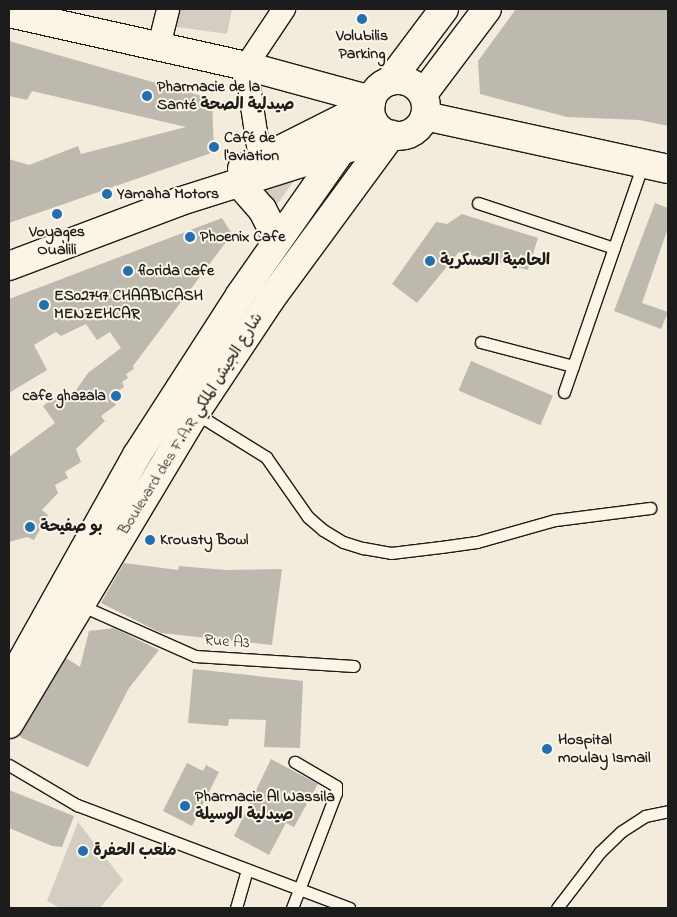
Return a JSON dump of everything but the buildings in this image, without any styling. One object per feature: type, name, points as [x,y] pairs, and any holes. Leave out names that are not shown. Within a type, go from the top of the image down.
[{"type":"main road","name":"Boulevard des F.A.R شارع الجيش الملكي","points":[[9,684],[136,455],[278,240],[375,98],[444,9]]},
{"type":"main road","points":[[9,266],[178,202],[391,135],[408,134],[421,124],[424,105],[487,9]]},
{"type":"main road","points":[[9,13],[246,66],[375,98]]},
{"type":"main road","points":[[178,202],[375,98],[412,83],[424,105],[655,166]]},
{"type":"main road","points":[[375,98],[376,125],[391,135]]},
{"type":"main road","name":"Boulevard des F.A.R شارع الجيش الملكي","points":[[9,724],[195,413],[270,300],[391,135]]},
{"type":"main road","points":[[239,184],[262,209],[278,240]]},
{"type":"street","points":[[159,46],[168,9]]},
{"type":"street","points":[[260,159],[246,66],[284,9]]},
{"type":"lane","points":[[564,392],[614,248],[655,166]]},
{"type":"lane","points":[[478,203],[614,248]]},
{"type":"lane","points":[[481,342],[573,366]]},
{"type":"lane","points":[[195,413],[266,457],[308,517],[323,530],[342,542],[363,548],[391,553],[477,542],[555,520],[650,508]]},
{"type":"lane","name":"Rue A3","points":[[80,605],[195,656],[354,666]]},
{"type":"lane","points":[[292,908],[336,793],[336,786],[296,762]]},
{"type":"lane","points":[[9,765],[77,805],[349,908]]},
{"type":"lane","points":[[557,908],[600,852],[622,831],[645,816],[668,811]]},
{"type":"lane","points":[[236,908],[247,870]]},
{"type":"shaded area","points":[[175,9],[232,9],[227,34],[170,26]]},
{"type":"shaded area","points":[[296,178],[276,206],[263,189]]},
{"type":"shaded area","name":"ملعب الحفرة","points":[[78,822],[123,880],[100,908],[60,908],[47,901]]},
{"type":"place","name":"Volubilis Parking","points":[[362,19]]},
{"type":"place","name":"Pharmacie de la Santé صيدلية الصحة","points":[[147,96]]},
{"type":"place","name":"Café de l'aviation","points":[[214,147]]},
{"type":"place","name":"Yamaha Motors","points":[[107,194]]},
{"type":"place","name":"Voyages Oualili","points":[[57,214]]},
{"type":"place","name":"Phoenix Cafe","points":[[190,237]]},
{"type":"place","name":"الحامية العسكرية","points":[[430,261]]},
{"type":"place","name":"florida cafe","points":[[128,271]]},
{"type":"place","name":"ES02747 CHAABICASH MENZEHCAR","points":[[44,305]]},
{"type":"place","name":"cafe ghazala","points":[[116,396]]},
{"type":"place","name":"بو صفيحة","points":[[30,527]]},
{"type":"place","name":"Krousty Bowl","points":[[150,540]]},
{"type":"place","name":"Hospital moulay Ismail","points":[[547,749]]},
{"type":"place","name":"Pharmacie Al Wassila صيدلية الوسيلة","points":[[185,806]]},
{"type":"place","name":"ملعب الحفرة","points":[[83,851]]}]
